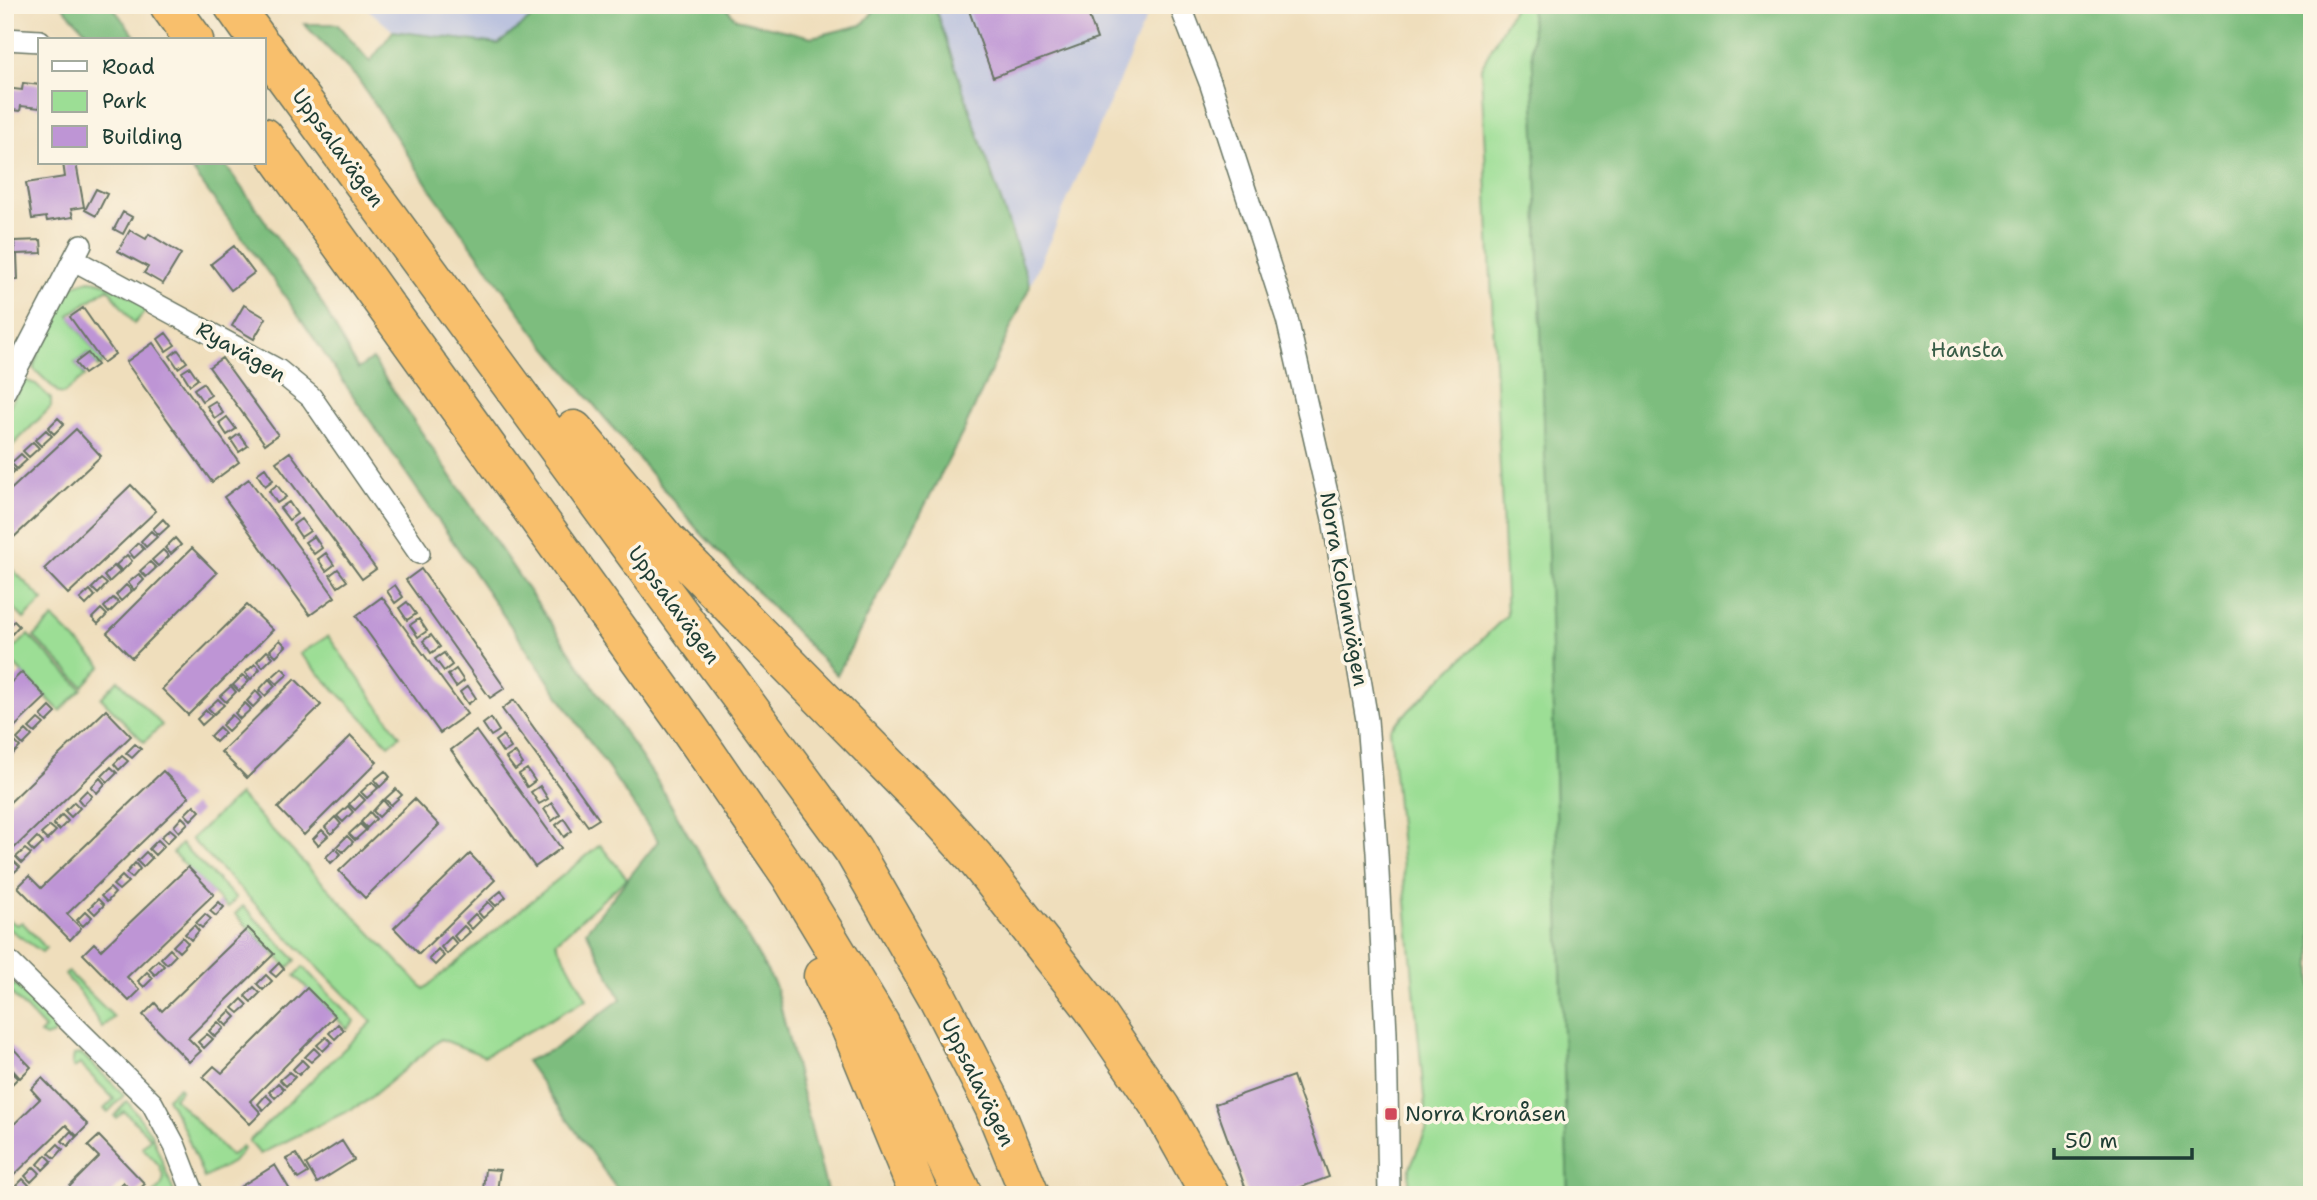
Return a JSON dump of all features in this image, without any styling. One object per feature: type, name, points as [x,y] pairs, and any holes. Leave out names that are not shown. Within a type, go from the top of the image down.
[{"type":"highway","points":[[169,5],[193,38]]},
{"type":"highway","points":[[233,5],[257,38]]},
{"type":"highway","name":"Uppsalavägen","points":[[266,51],[853,850],[937,996],[988,1094],[1030,1195]]},
{"type":"highway","points":[[266,139],[689,728],[790,875],[880,1024],[963,1195]]},
{"type":"highway","points":[[347,160],[666,540],[928,806],[975,858],[1092,1007],[1161,1108],[1209,1191]]},
{"type":"highway","points":[[689,728],[709,776],[788,908],[850,1027],[919,1195]]},
{"type":"street","name":"Norra Kolonnvägen","points":[[1180,5],[1211,85],[1287,319],[1333,519],[1367,720],[1386,1033],[1389,1195]]},
{"type":"street","points":[[5,39],[38,41]]},
{"type":"street","name":"Ryavägen","points":[[5,391],[78,253],[278,370],[312,397],[419,554]]},
{"type":"street","points":[[5,958],[152,1103],[175,1146],[194,1195]]},
{"type":"shaded area","points":[[363,5],[548,5],[498,44],[393,31]]},
{"type":"shaded area","points":[[934,5],[1152,5],[1030,286]]},
{"type":"green space","points":[[61,5],[111,5],[136,38],[92,38]]},
{"type":"green space","points":[[548,5],[724,5],[736,19],[812,37],[862,25],[879,5],[934,5],[1030,286],[964,430],[837,675],[697,529],[534,332],[431,190],[358,79],[304,24],[337,24],[370,62],[393,31],[498,44]]},
{"type":"green space","points":[[1515,5],[1531,5],[1568,1195],[1408,1195],[1410,1167],[1427,1129],[1390,729],[1507,615],[1481,68]]},
{"type":"green space","name":"Hansta","points":[[1531,5],[2312,5],[2312,1195],[1568,1195]]},
{"type":"green space","points":[[188,164],[225,164],[316,293],[358,369],[372,359],[656,779],[775,985],[828,1195],[621,1195],[526,1061],[554,1049],[621,999],[586,931],[658,841],[280,289]]},
{"type":"green space","points":[[90,280],[104,283],[143,304],[145,312],[134,324],[108,288],[69,315],[103,363],[98,367],[88,353],[75,363],[85,376],[63,394],[59,393],[34,369],[34,365],[59,305],[70,289]]},
{"type":"green space","points":[[23,382],[36,384],[51,399],[51,407],[5,453],[5,414]]},
{"type":"green space","points":[[5,562],[43,600],[24,619],[5,599]]},
{"type":"green space","points":[[53,618],[102,666],[83,686],[34,637]]},
{"type":"green space","points":[[28,635],[82,689],[60,711],[6,656]]},
{"type":"green space","points":[[328,636],[400,736],[389,745],[300,654]]},
{"type":"green space","points":[[118,680],[162,725],[144,742],[101,698]]},
{"type":"green space","points":[[239,795],[424,989],[600,845],[627,878],[556,942],[587,999],[484,1056],[441,1039],[364,1103],[260,1154],[249,1141],[372,1022],[191,839]]},
{"type":"green space","points":[[181,844],[236,898],[227,908],[173,853]]},
{"type":"green space","points":[[243,906],[296,960],[288,968],[235,914]]},
{"type":"green space","points":[[9,920],[17,925],[22,922],[46,948],[42,952],[5,926]]},
{"type":"green space","points":[[303,967],[355,1021],[347,1029],[295,976]]},
{"type":"green space","points":[[68,972],[114,1017],[102,1028],[80,992],[65,975]]},
{"type":"green space","points":[[15,984],[55,1025],[54,1034],[46,1037],[40,1034],[45,1029],[11,993],[5,997],[5,993]]},
{"type":"green space","points":[[82,1054],[124,1095],[108,1112],[104,1109],[114,1099],[80,1064],[74,1068],[72,1065],[74,1055]]},
{"type":"green space","points":[[179,1087],[181,1090],[174,1098],[231,1156],[242,1146],[244,1148],[234,1161],[204,1178],[184,1129],[167,1098]]},
{"type":"green space","points":[[127,1101],[151,1133],[175,1195],[152,1195],[161,1186],[164,1178],[159,1165],[142,1147],[151,1138],[124,1111],[116,1118],[114,1116]]},
{"type":"building","points":[[967,5],[1085,5],[1097,39],[993,77]]},
{"type":"building","points":[[23,83],[38,85],[38,108],[21,106],[20,111],[5,109],[5,88],[22,90]]},
{"type":"building","points":[[63,164],[76,164],[84,207],[71,209],[73,217],[47,221],[46,217],[32,219],[26,183],[65,177]]},
{"type":"building","points":[[96,189],[107,194],[96,216],[85,210]]},
{"type":"building","points":[[123,212],[132,217],[123,234],[114,229]]},
{"type":"building","points":[[130,230],[146,239],[149,234],[181,254],[163,284],[144,273],[148,267],[118,251]]},
{"type":"building","points":[[41,240],[42,253],[17,254],[18,279],[5,281],[5,254],[15,254],[14,241]]},
{"type":"building","points":[[234,246],[254,273],[231,290],[211,264]]},
{"type":"building","points":[[244,305],[266,318],[254,339],[232,326]]},
{"type":"building","points":[[83,308],[115,354],[103,363],[70,317]]},
{"type":"building","points":[[166,333],[175,345],[166,351],[158,339]]},
{"type":"building","points":[[153,343],[239,462],[212,482],[126,362]]},
{"type":"building","points":[[178,350],[187,362],[178,368],[170,356]]},
{"type":"building","points":[[88,353],[97,365],[84,374],[75,363]]},
{"type":"building","points":[[222,358],[278,435],[265,444],[209,367]]},
{"type":"building","points":[[190,367],[198,379],[190,385],[182,372]]},
{"type":"building","points":[[203,383],[211,395],[202,401],[194,389]]},
{"type":"building","points":[[215,401],[223,413],[215,419],[207,406]]},
{"type":"building","points":[[227,417],[236,429],[227,435],[219,423]]},
{"type":"building","points":[[58,418],[64,424],[54,434],[48,428]]},
{"type":"building","points":[[76,429],[101,456],[13,538],[5,530],[5,495]]},
{"type":"building","points":[[46,430],[52,436],[41,446],[35,440]]},
{"type":"building","points":[[239,434],[248,446],[239,452],[231,440]]},
{"type":"building","points":[[33,442],[39,448],[29,457],[23,451]]},
{"type":"building","points":[[290,452],[376,569],[362,579],[276,462]]},
{"type":"building","points":[[21,454],[27,460],[17,469],[11,463]]},
{"type":"building","points":[[9,465],[15,471],[5,480],[5,469]]},
{"type":"building","points":[[265,468],[273,480],[265,486],[257,474]]},
{"type":"building","points":[[249,479],[335,597],[310,615],[224,497]]},
{"type":"building","points":[[131,485],[156,511],[68,594],[44,569]]},
{"type":"building","points":[[277,485],[286,497],[277,503],[269,491]]},
{"type":"building","points":[[289,502],[297,514],[289,520],[280,508]]},
{"type":"building","points":[[163,519],[169,526],[159,535],[153,529]]},
{"type":"building","points":[[301,519],[310,531],[301,537],[293,525]]},
{"type":"building","points":[[151,531],[157,537],[146,547],[141,541]]},
{"type":"building","points":[[314,536],[322,548],[314,554],[305,542]]},
{"type":"building","points":[[175,538],[181,545],[171,554],[165,548]]},
{"type":"building","points":[[138,543],[144,549],[134,558],[129,552]]},
{"type":"building","points":[[192,548],[217,573],[132,658],[107,633]]},
{"type":"building","points":[[163,550],[169,556],[158,566],[152,560]]},
{"type":"building","points":[[326,553],[334,565],[326,571],[318,559]]},
{"type":"building","points":[[127,555],[132,561],[122,571],[116,565]]},
{"type":"building","points":[[150,562],[156,568],[146,577],[140,571]]},
{"type":"building","points":[[114,566],[120,572],[109,582],[104,576]]},
{"type":"building","points":[[338,569],[347,581],[338,587],[330,575]]},
{"type":"building","points":[[421,569],[505,688],[490,698],[406,580]]},
{"type":"building","points":[[139,574],[144,580],[134,590],[128,583]]},
{"type":"building","points":[[101,579],[107,584],[98,594],[92,588]]},
{"type":"building","points":[[126,585],[132,591],[121,601],[116,595]]},
{"type":"building","points":[[395,585],[403,597],[395,603],[387,591]]},
{"type":"building","points":[[90,590],[95,596],[86,605],[80,599]]},
{"type":"building","points":[[382,597],[467,714],[440,733],[356,616]]},
{"type":"building","points":[[113,598],[119,603],[109,613],[104,607]]},
{"type":"building","points":[[407,602],[416,614],[407,620],[399,608]]},
{"type":"building","points":[[247,605],[273,630],[188,715],[162,689]]},
{"type":"building","points":[[101,609],[107,615],[98,624],[92,618]]},
{"type":"building","points":[[419,619],[427,631],[418,637],[410,625]]},
{"type":"building","points":[[14,621],[19,626],[11,635],[5,629]]},
{"type":"building","points":[[431,635],[440,647],[431,653],[423,641]]},
{"type":"building","points":[[280,640],[286,646],[276,656],[270,650]]},
{"type":"building","points":[[267,651],[273,657],[263,667],[257,661]]},
{"type":"building","points":[[444,653],[452,665],[444,671],[435,659]]},
{"type":"building","points":[[255,664],[260,669],[251,679],[245,673]]},
{"type":"building","points":[[282,668],[288,674],[277,684],[271,678]]},
{"type":"building","points":[[456,669],[464,681],[456,687],[448,675]]},
{"type":"building","points":[[22,672],[46,697],[5,736],[5,688]]},
{"type":"building","points":[[243,675],[249,681],[239,691],[233,685]]},
{"type":"building","points":[[269,679],[275,686],[265,696],[259,690]]},
{"type":"building","points":[[295,679],[321,705],[247,778],[221,752]]},
{"type":"building","points":[[231,686],[236,692],[226,702],[220,696]]},
{"type":"building","points":[[468,686],[476,698],[468,704],[460,692]]},
{"type":"building","points":[[256,691],[262,698],[253,707],[247,701]]},
{"type":"building","points":[[218,699],[224,705],[214,714],[208,708]]},
{"type":"building","points":[[514,700],[599,819],[588,826],[502,709]]},
{"type":"building","points":[[245,703],[251,709],[240,719],[235,713]]},
{"type":"building","points":[[50,707],[56,713],[47,722],[41,716]]},
{"type":"building","points":[[106,710],[131,736],[7,855],[20,867],[8,878],[5,875],[5,807]]},
{"type":"building","points":[[206,710],[212,716],[202,725],[197,719]]},
{"type":"building","points":[[232,715],[238,721],[228,731],[222,725]]},
{"type":"building","points":[[491,718],[499,731],[491,736],[483,724]]},
{"type":"building","points":[[38,719],[44,724],[35,733],[29,728]]},
{"type":"building","points":[[219,727],[225,733],[216,742],[210,736]]},
{"type":"building","points":[[26,730],[32,736],[23,745],[17,739]]},
{"type":"building","points":[[476,731],[561,848],[535,867],[451,750]]},
{"type":"building","points":[[503,735],[511,748],[503,753],[495,741]]},
{"type":"building","points":[[351,736],[377,762],[304,835],[278,808]]},
{"type":"building","points":[[14,741],[20,747],[11,756],[5,750]]},
{"type":"building","points":[[135,744],[141,749],[132,758],[126,753]]},
{"type":"building","points":[[515,752],[523,764],[515,770],[506,758]]},
{"type":"building","points":[[122,756],[128,761],[119,770],[114,764]]},
{"type":"building","points":[[111,767],[117,773],[108,782],[102,776]]},
{"type":"building","points":[[527,769],[535,781],[527,787],[519,774]]},
{"type":"building","points":[[163,771],[189,797],[67,914],[81,928],[70,940],[18,887],[29,876],[41,888]]},
{"type":"building","points":[[385,771],[390,777],[380,787],[374,780]]},
{"type":"building","points":[[100,778],[105,784],[97,793],[91,787]]},
{"type":"building","points":[[372,782],[378,788],[367,798],[361,792]]},
{"type":"building","points":[[540,786],[548,799],[539,804],[531,792]]},
{"type":"building","points":[[396,789],[402,795],[391,805],[385,799]]},
{"type":"building","points":[[87,790],[92,796],[83,805],[78,799]]},
{"type":"building","points":[[359,794],[365,800],[355,810],[349,804]]},
{"type":"building","points":[[414,799],[439,825],[365,898],[339,871]]},
{"type":"building","points":[[383,800],[389,807],[379,817],[373,811]]},
{"type":"building","points":[[74,802],[80,808],[71,817],[65,811]]},
{"type":"building","points":[[552,803],[560,815],[552,821],[544,809]]},
{"type":"building","points":[[194,805],[200,811],[191,820],[185,814]]},
{"type":"building","points":[[348,806],[353,812],[343,822],[337,816]]},
{"type":"building","points":[[370,812],[376,819],[367,828],[361,822]]},
{"type":"building","points":[[62,815],[68,821],[59,830],[53,824]]},
{"type":"building","points":[[182,817],[188,823],[179,832],[174,826]]},
{"type":"building","points":[[335,817],[341,824],[331,834],[325,827]]},
{"type":"building","points":[[564,819],[572,831],[564,837],[556,825]]},
{"type":"building","points":[[360,824],[366,830],[355,840],[349,834]]},
{"type":"building","points":[[50,826],[56,831],[47,840],[41,834]]},
{"type":"building","points":[[170,829],[176,834],[167,843],[161,837]]},
{"type":"building","points":[[322,830],[328,836],[318,845],[313,839]]},
{"type":"building","points":[[347,836],[353,842],[343,852],[337,846]]},
{"type":"building","points":[[37,837],[43,843],[34,852],[28,846]]},
{"type":"building","points":[[158,840],[164,846],[155,855],[149,849]]},
{"type":"building","points":[[335,848],[341,854],[331,863],[326,857]]},
{"type":"building","points":[[25,849],[31,854],[22,863],[16,857]]},
{"type":"building","points":[[146,852],[152,858],[143,867],[137,861]]},
{"type":"building","points":[[470,854],[495,880],[419,954],[394,928]]},
{"type":"building","points":[[135,863],[140,869],[132,878],[126,873]]},
{"type":"building","points":[[188,867],[214,894],[127,977],[140,990],[129,1001],[83,954],[94,943],[101,950]]},
{"type":"building","points":[[122,876],[128,882],[119,890],[113,885]]},
{"type":"building","points":[[110,888],[115,893],[107,902],[101,896]]},
{"type":"building","points":[[501,891],[506,897],[496,906],[490,900]]},
{"type":"building","points":[[98,899],[104,905],[95,914],[89,908]]},
{"type":"building","points":[[219,902],[224,907],[216,916],[210,911]]},
{"type":"building","points":[[488,902],[494,908],[483,918],[478,912]]},
{"type":"building","points":[[86,911],[92,917],[83,926],[77,920]]},
{"type":"building","points":[[205,914],[211,919],[202,928],[196,923]]},
{"type":"building","points":[[475,914],[481,920],[472,929],[466,923]]},
{"type":"building","points":[[194,925],[199,931],[191,940],[185,934]]},
{"type":"building","points":[[464,926],[470,932],[459,942],[454,936]]},
{"type":"building","points":[[248,928],[274,954],[188,1038],[201,1051],[189,1062],[143,1015],[155,1003],[162,1011]]},
{"type":"building","points":[[182,937],[188,943],[179,952],[173,946]]},
{"type":"building","points":[[451,937],[457,944],[447,954],[441,947]]},
{"type":"building","points":[[170,949],[176,955],[167,964],[161,958]]},
{"type":"building","points":[[438,949],[444,956],[435,965],[429,959]]},
{"type":"building","points":[[158,960],[164,966],[155,975],[149,969]]},
{"type":"building","points":[[279,963],[284,969],[276,977],[270,972]]},
{"type":"building","points":[[147,972],[153,978],[144,987],[138,981]]},
{"type":"building","points":[[266,975],[272,981],[263,990],[257,984]]},
{"type":"building","points":[[254,987],[260,993],[251,1002],[245,996]]},
{"type":"building","points":[[307,988],[335,1016],[250,1101],[261,1113],[250,1124],[203,1077],[214,1066],[222,1073]]},
{"type":"building","points":[[242,999],[248,1005],[239,1013],[233,1008]]},
{"type":"building","points":[[230,1011],[236,1017],[227,1026],[221,1020]]},
{"type":"building","points":[[218,1022],[224,1028],[215,1037],[209,1031]]},
{"type":"building","points":[[338,1024],[344,1030],[335,1039],[329,1033]]},
{"type":"building","points":[[207,1034],[213,1039],[204,1048],[198,1042]]},
{"type":"building","points":[[326,1037],[332,1042],[323,1051],[317,1045]]},
{"type":"building","points":[[5,1040],[31,1067],[20,1078],[9,1066],[5,1070]]},
{"type":"building","points":[[314,1048],[320,1054],[311,1062],[305,1057]]},
{"type":"building","points":[[302,1060],[308,1066],[299,1075],[293,1069]]},
{"type":"building","points":[[289,1072],[295,1077],[286,1086],[280,1080]]},
{"type":"building","points":[[13,1073],[18,1078],[9,1087],[5,1080]]},
{"type":"building","points":[[1293,1076],[1329,1177],[1280,1195],[1248,1195],[1215,1104]]},
{"type":"building","points":[[42,1078],[88,1125],[77,1136],[66,1125],[5,1184],[5,1133],[40,1099],[31,1089]]},
{"type":"building","points":[[278,1083],[284,1089],[275,1098],[269,1092]]},
{"type":"building","points":[[266,1095],[272,1101],[263,1110],[258,1104]]},
{"type":"building","points":[[71,1131],[76,1137],[68,1146],[62,1141]]},
{"type":"building","points":[[99,1136],[145,1184],[134,1194],[123,1182],[110,1195],[61,1195],[99,1157],[88,1146]]},
{"type":"building","points":[[342,1141],[354,1160],[317,1183],[306,1164]]},
{"type":"building","points":[[58,1144],[63,1149],[55,1158],[49,1153]]},
{"type":"building","points":[[296,1154],[308,1173],[298,1179],[286,1159]]},
{"type":"building","points":[[46,1155],[52,1161],[43,1170],[38,1164]]},
{"type":"building","points":[[275,1165],[293,1195],[238,1195],[235,1190]]},
{"type":"building","points":[[34,1167],[40,1173],[31,1182],[25,1176]]},
{"type":"building","points":[[485,1169],[500,1170],[497,1191],[483,1190]]},
{"type":"building","points":[[23,1179],[29,1185],[20,1194],[14,1188]]},
{"type":"place","name":"Norra Kronåsen","points":[[1391,1114]]}]
